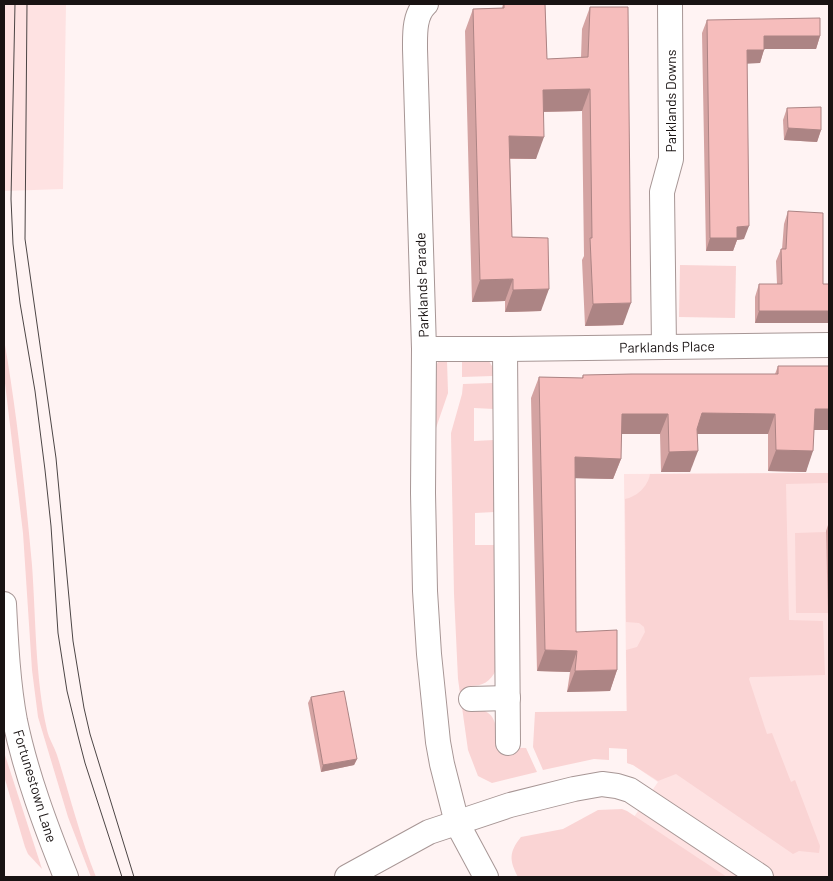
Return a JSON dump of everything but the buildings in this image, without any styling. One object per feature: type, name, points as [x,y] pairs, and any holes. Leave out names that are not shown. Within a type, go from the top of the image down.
[{"type":"street","name":"Parklands Parade","points":[[426,4],[422,8],[416,25],[415,49],[424,349],[505,349]]},
{"type":"street","name":"Parklands Downs","points":[[664,347],[662,192],[671,159],[670,4]]},
{"type":"street","name":"Parklands Place","points":[[505,349],[829,345]]},
{"type":"street","points":[[424,349],[423,493],[425,591],[428,645],[438,742],[457,823],[486,877]]},
{"type":"street","points":[[505,349],[508,744]]},
{"type":"street","name":"Fortunestown Lane","points":[[4,604],[6,644],[15,720],[23,754],[50,838],[66,877]]},
{"type":"street","points":[[470,699],[508,698]]},
{"type":"street","points":[[347,877],[429,832],[510,805],[602,784],[617,786],[638,795],[761,877]]},
{"type":"shaded area","points":[[4,4],[66,4],[63,189],[4,191]]},
{"type":"shaded area","points":[[680,265],[736,266],[735,318],[679,317]]},
{"type":"shaded area","points":[[4,339],[17,423],[27,508],[38,669],[43,710],[48,733],[57,755],[80,832],[96,877],[91,877],[68,817],[38,717],[32,670],[23,533],[4,375]]},
{"type":"shaded area","points":[[447,360],[448,393],[436,428],[436,366],[438,362]]},
{"type":"shaded area","points":[[462,360],[489,361],[493,368],[493,376],[462,377]]},
{"type":"shaded area","points":[[493,383],[494,409],[474,408],[474,441],[494,440],[495,512],[475,513],[475,545],[495,545],[496,670],[486,682],[470,686],[471,707],[491,715],[495,725],[497,747],[526,748],[537,772],[492,783],[478,776],[468,750],[458,679],[454,594],[451,433],[463,384]]},
{"type":"shaded area","points":[[829,473],[829,877],[628,877],[627,827],[658,782],[627,763],[624,474]]},
{"type":"shaded area","points":[[829,473],[829,483],[786,484],[789,620],[823,621],[825,675],[750,677],[749,679],[767,734],[772,733],[791,782],[795,780],[820,846],[819,853],[799,851],[793,854],[676,774],[658,781],[627,763],[627,749],[609,748],[609,760],[594,759],[543,770],[533,747],[535,712],[627,711],[626,650],[637,647],[645,632],[644,627],[639,623],[626,622],[625,499],[641,491],[647,483],[650,474]]},
{"type":"shaded area","points":[[826,532],[828,613],[796,613],[795,533]]},
{"type":"shaded area","points":[[4,752],[42,869],[28,854],[25,847],[4,776]]},
{"type":"shaded area","points":[[622,809],[727,877],[518,877],[513,866],[512,852],[521,837],[563,829],[598,810]]},
{"type":"tram line","points":[[15,4],[11,199],[13,244],[45,470],[51,526],[58,633],[67,691],[85,763],[122,877]]},
{"type":"tram line","points":[[27,4],[25,239],[56,458],[73,641],[90,734],[134,877]]}]
